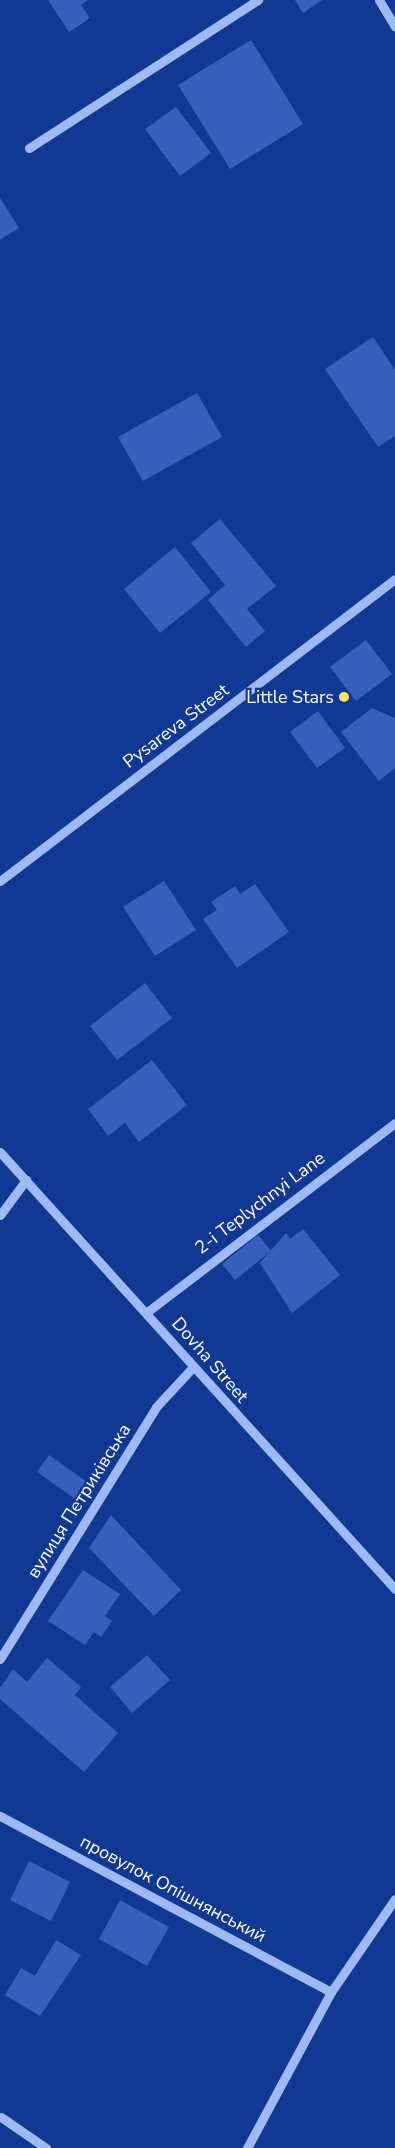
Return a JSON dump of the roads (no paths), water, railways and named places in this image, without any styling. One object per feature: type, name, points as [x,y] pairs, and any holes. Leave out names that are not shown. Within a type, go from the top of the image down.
[{"type":"street","points":[[29,148],[258,0]]},
{"type":"street","points":[[379,0],[395,26]]},
{"type":"street","name":"Pysareva Street","points":[[0,882],[395,579]]},
{"type":"street","name":"2-i Teplychnyi Lane","points":[[146,1312],[395,1123]]},
{"type":"street","name":"Dovha Street","points":[[0,1152],[395,1589]]},
{"type":"street","points":[[0,1215],[26,1180]]},
{"type":"street","name":"вулиця Петриківська","points":[[0,1659],[156,1407],[193,1366]]},
{"type":"street","name":"провулок Опішнянський","points":[[0,1816],[331,1992]]},
{"type":"street","points":[[247,2148],[331,1992],[395,1899]]},
{"type":"street","points":[[1,2117],[46,2148]]},
{"type":"place","name":"Little Stars","points":[[344,697]]}]
